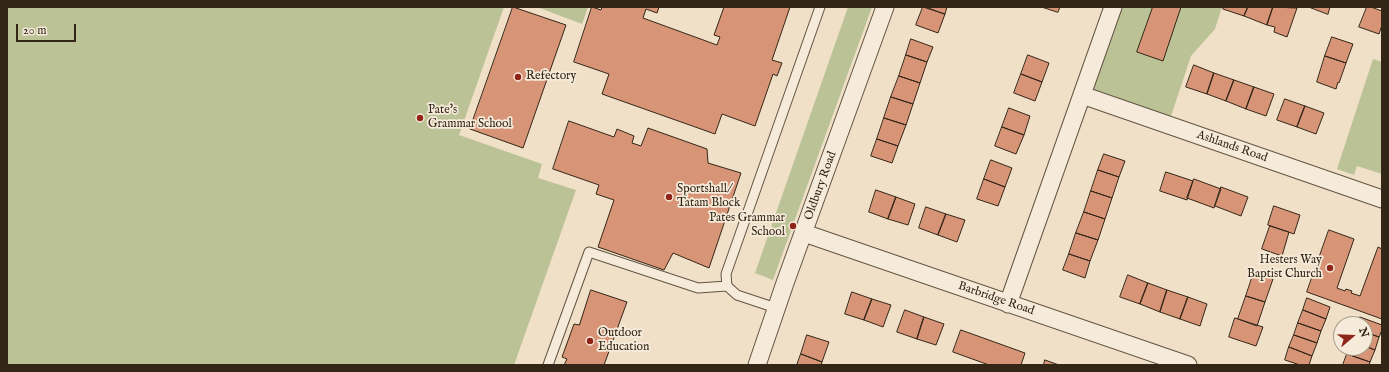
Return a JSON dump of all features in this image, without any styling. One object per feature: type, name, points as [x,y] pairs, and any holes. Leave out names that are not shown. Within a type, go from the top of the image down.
[{"type":"street","name":"Oldbury Road","points":[[757,365],[776,308],[885,7]]},
{"type":"street","points":[[1008,304],[1113,7]]},
{"type":"street","name":"Ashlands Road","points":[[1082,95],[1382,199]]},
{"type":"street","name":"Barbridge Road","points":[[804,232],[1008,304],[1188,365]]},
{"type":"lane","points":[[776,308],[737,295],[727,286],[726,274],[820,7]]},
{"type":"lane","points":[[548,365],[589,252],[698,288],[727,286]]},
{"type":"green space","name":"Pate's Grammar School","points":[[7,7],[504,7],[459,135],[542,164],[538,178],[576,190],[514,365],[7,365]]},
{"type":"green space","points":[[537,7],[588,7],[582,24]]},
{"type":"green space","points":[[848,7],[872,7],[773,280],[755,273]]},
{"type":"green space","points":[[1113,7],[1222,7],[1215,29],[1191,56],[1168,125],[1082,95]]},
{"type":"green space","points":[[1373,59],[1382,62],[1382,174],[1357,166],[1354,175],[1337,169]]},
{"type":"building","name":"Refectory","points":[[513,7],[566,25],[523,148],[470,129]]},
{"type":"building","points":[[592,7],[601,10],[602,7],[659,7],[657,13],[646,9],[643,18],[717,45],[720,37],[714,35],[724,7],[790,7],[772,60],[782,63],[777,76],[773,74],[755,126],[722,114],[715,134],[602,94],[609,74],[574,62]]},
{"type":"building","points":[[923,7],[945,14],[938,33],[916,25]]},
{"type":"building","points":[[926,7],[947,7],[945,14]]},
{"type":"building","points":[[1042,7],[1060,7],[1058,12]]},
{"type":"building","points":[[1153,7],[1181,7],[1163,61],[1137,52]]},
{"type":"building","points":[[1224,7],[1248,7],[1244,16],[1223,9]]},
{"type":"building","points":[[1248,7],[1273,7],[1267,25],[1244,16]]},
{"type":"building","points":[[1273,7],[1297,8],[1287,37],[1274,32],[1275,27],[1267,25]]},
{"type":"building","points":[[1309,7],[1330,7],[1328,14]]},
{"type":"building","points":[[1367,7],[1382,11],[1382,25],[1379,34],[1359,27]]},
{"type":"building","points":[[1332,37],[1353,44],[1346,63],[1325,56]]},
{"type":"building","points":[[911,39],[933,47],[927,62],[906,55]]},
{"type":"building","points":[[906,55],[927,62],[920,83],[899,76]]},
{"type":"building","points":[[1028,55],[1049,63],[1042,82],[1021,74]]},
{"type":"building","points":[[1325,56],[1346,63],[1336,89],[1317,82]]},
{"type":"building","points":[[1194,65],[1214,73],[1207,94],[1186,87]]},
{"type":"building","points":[[1214,73],[1234,80],[1226,101],[1207,94]]},
{"type":"building","points":[[1021,74],[1042,82],[1035,101],[1014,93]]},
{"type":"building","points":[[899,76],[920,83],[913,104],[891,97]]},
{"type":"building","points":[[1234,80],[1254,87],[1246,109],[1226,101]]},
{"type":"building","points":[[1254,87],[1274,94],[1266,116],[1246,109]]},
{"type":"building","points":[[891,97],[913,104],[906,125],[884,118]]},
{"type":"building","points":[[1285,99],[1305,106],[1297,127],[1277,120]]},
{"type":"building","points":[[1305,106],[1324,113],[1316,134],[1297,127]]},
{"type":"building","points":[[1009,108],[1030,116],[1024,135],[1002,127]]},
{"type":"building","points":[[884,118],[906,125],[898,146],[877,139]]},
{"type":"building","name":"Sportshall/ Tatam Block","points":[[569,121],[614,137],[617,129],[634,136],[632,143],[641,146],[648,128],[707,149],[708,163],[741,173],[709,268],[673,253],[664,270],[598,247],[614,200],[596,194],[599,185],[553,169]]},
{"type":"building","points":[[1002,127],[1024,135],[1016,154],[995,146]]},
{"type":"building","points":[[877,139],[898,146],[892,163],[871,156]]},
{"type":"building","points":[[1104,154],[1125,161],[1119,177],[1098,170]]},
{"type":"building","points":[[991,160],[1012,168],[1005,187],[984,179]]},
{"type":"building","points":[[1098,170],[1119,177],[1112,198],[1091,191]]},
{"type":"building","points":[[1166,172],[1193,181],[1187,200],[1160,191]]},
{"type":"building","points":[[984,179],[1005,187],[998,206],[977,199]]},
{"type":"building","points":[[1194,179],[1221,189],[1214,208],[1187,198]]},
{"type":"building","points":[[1221,187],[1248,197],[1241,216],[1215,206]]},
{"type":"building","points":[[876,190],[896,197],[888,219],[869,212]]},
{"type":"building","points":[[1091,191],[1112,198],[1105,219],[1084,212]]},
{"type":"building","points":[[896,197],[915,204],[908,225],[888,219]]},
{"type":"building","points":[[1274,206],[1300,215],[1294,234],[1268,225]]},
{"type":"building","points":[[926,207],[946,214],[938,235],[919,228]]},
{"type":"building","points":[[1084,212],[1105,219],[1098,240],[1076,233]]},
{"type":"building","points":[[946,214],[965,220],[957,242],[938,235]]},
{"type":"building","points":[[1270,226],[1289,232],[1282,256],[1262,249]]},
{"type":"building","name":"Hesters Way Baptist Church","points":[[1329,230],[1354,239],[1337,288],[1345,291],[1346,289],[1352,291],[1351,293],[1360,296],[1378,247],[1382,249],[1382,319],[1307,292]]},
{"type":"building","points":[[1076,233],[1098,240],[1090,261],[1069,254]]},
{"type":"building","points":[[1069,254],[1090,261],[1085,278],[1063,270]]},
{"type":"building","points":[[1254,272],[1273,279],[1265,302],[1246,296]]},
{"type":"building","points":[[1128,275],[1148,283],[1140,304],[1120,297]]},
{"type":"building","points":[[1148,283],[1167,290],[1160,312],[1140,304]]},
{"type":"building","name":"Outdoor Education","points":[[591,290],[627,302],[604,365],[564,365],[567,359],[562,357],[574,324],[579,325]]},
{"type":"building","points":[[1167,290],[1188,297],[1180,319],[1160,312]]},
{"type":"building","points":[[852,292],[872,299],[864,320],[845,314]]},
{"type":"building","points":[[1246,296],[1265,302],[1257,326],[1238,319]]},
{"type":"building","points":[[1188,297],[1207,304],[1200,326],[1180,319]]},
{"type":"building","points":[[1307,298],[1330,307],[1326,319],[1303,310]]},
{"type":"building","points":[[872,299],[891,305],[883,327],[864,320]]},
{"type":"building","points":[[905,310],[924,317],[917,339],[897,332]]},
{"type":"building","points":[[1303,310],[1326,319],[1321,331],[1298,323]]},
{"type":"building","points":[[924,317],[944,324],[936,345],[917,339]]},
{"type":"building","points":[[1235,318],[1263,327],[1256,346],[1229,337]]},
{"type":"building","points":[[1373,322],[1382,325],[1382,330],[1379,337],[1373,335]]},
{"type":"building","points":[[1298,323],[1321,331],[1317,343],[1294,335]]},
{"type":"building","points":[[961,330],[1025,353],[1021,365],[989,365],[953,352]]},
{"type":"building","points":[[807,335],[829,342],[822,362],[801,354]]},
{"type":"building","points":[[1294,335],[1317,343],[1312,356],[1289,347]]},
{"type":"building","points":[[1373,335],[1379,337],[1375,350],[1373,349]]},
{"type":"building","points":[[1289,347],[1312,356],[1309,365],[1300,365],[1285,360]]},
{"type":"building","points":[[801,354],[822,362],[821,365],[797,365]]},
{"type":"building","points":[[1346,356],[1353,356],[1370,362],[1369,365],[1343,365]]},
{"type":"building","points":[[1353,356],[1372,356],[1370,362]]},
{"type":"building","points":[[1045,360],[1059,365],[1044,365]]},
{"type":"place","name":"Refectory","points":[[518,77]]},
{"type":"place","name":"Pate's Grammar School","points":[[420,118]]},
{"type":"place","name":"Sportshall/ Tatam Block","points":[[669,197]]},
{"type":"place","name":"Pates Grammar School","points":[[793,226]]},
{"type":"place","name":"Hesters Way Baptist Church","points":[[1330,268]]},
{"type":"place","name":"Outdoor Education","points":[[590,341]]}]
